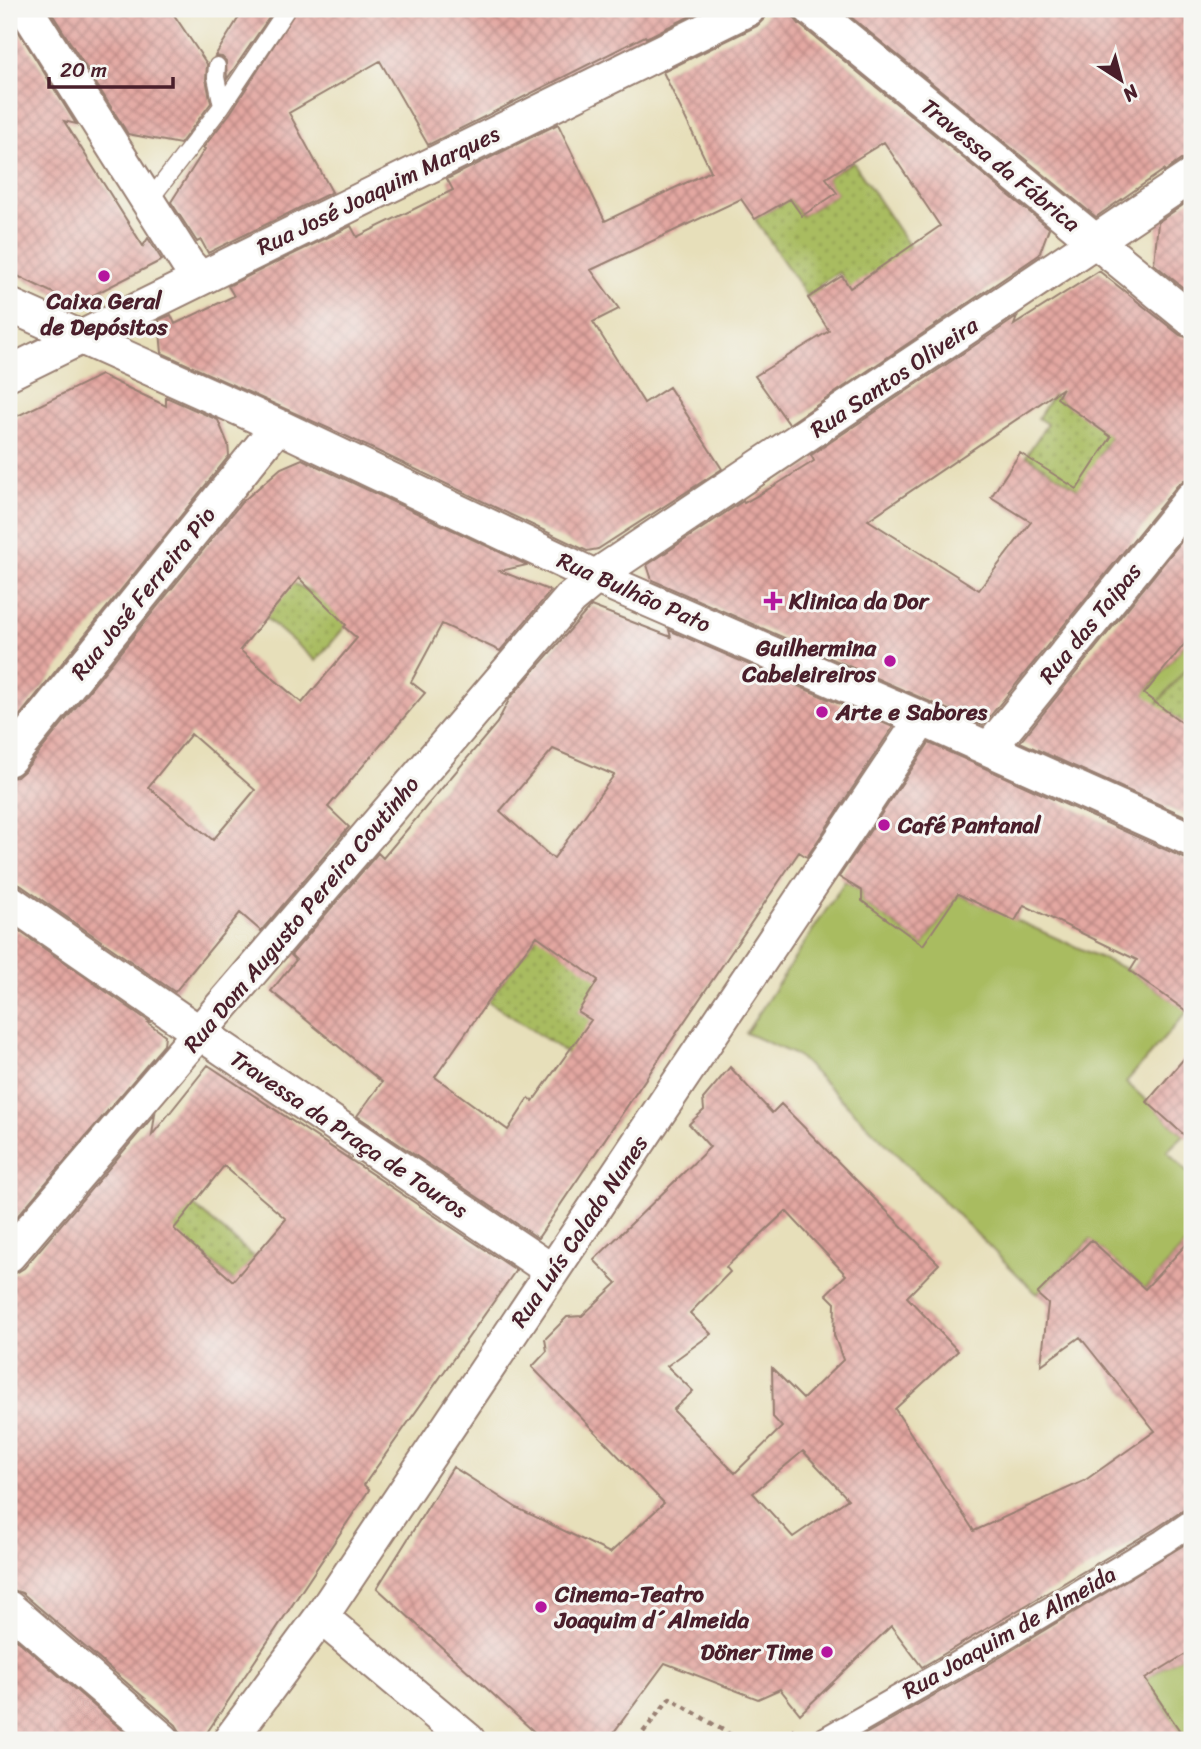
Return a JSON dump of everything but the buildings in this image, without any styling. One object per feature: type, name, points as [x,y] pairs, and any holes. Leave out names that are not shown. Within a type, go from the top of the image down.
[{"type":"street","points":[[26,9],[148,202],[200,278]]},
{"type":"street","name":"Rua José Joaquim Marques","points":[[9,373],[748,9]]},
{"type":"street","name":"Travessa da Fábrica","points":[[811,9],[1192,320]]},
{"type":"street","name":"Rua Santos Oliveira","points":[[596,577],[1192,176]]},
{"type":"street","name":"Rua Bulhão Pato","points":[[9,305],[278,426],[596,577],[1192,840]]},
{"type":"street","name":"Rua José Ferreira Pio","points":[[9,759],[278,426]]},
{"type":"street","name":"Rua das Taipas","points":[[989,749],[1192,498]]},
{"type":"street","name":"Rua Dom Augusto Pereira Coutinho","points":[[9,1255],[570,599],[596,577]]},
{"type":"street","name":"Rua Luís Calado Nunes","points":[[230,1740],[321,1617],[922,719]]},
{"type":"street","name":"Travessa da Praça de Touros","points":[[9,901],[552,1271]]},
{"type":"street","name":"Rua Joaquim de Almeida","points":[[825,1740],[981,1651],[1192,1522]]},
{"type":"street","points":[[9,1608],[163,1740]]},
{"type":"street","points":[[321,1617],[468,1740]]},
{"type":"lane","points":[[148,202],[222,106],[287,9]]},
{"type":"lane","points":[[217,66],[216,77],[222,106]]},
{"type":"path","points":[[637,1740],[670,1698],[739,1740]]},
{"type":"green space","points":[[853,162],[910,247],[852,291],[839,272],[819,285],[821,290],[808,298],[755,219],[790,199],[802,216],[836,194],[826,178]]},
{"type":"green space","points":[[1145,383],[1100,454],[1081,491],[1026,456],[1047,424],[1038,418],[1053,395],[1096,425]]},
{"type":"green space","points":[[277,576],[314,593],[367,601],[316,661],[252,606]]},
{"type":"green space","points":[[1192,635],[1192,662],[1096,777],[1082,770]]},
{"type":"green space","points":[[1192,662],[1192,722],[1188,727],[1168,712],[1132,756],[1120,748]]},
{"type":"green space","points":[[845,881],[862,891],[862,901],[923,945],[958,894],[1130,971],[1188,1011],[1126,1082],[1184,1135],[1167,1151],[1192,1177],[1192,1253],[1184,1246],[1145,1289],[1090,1240],[1037,1294],[798,1056],[746,1033]]},
{"type":"green space","points":[[600,909],[599,1025],[574,1058],[488,1001],[537,936]]},
{"type":"green space","points":[[180,1194],[266,1267],[246,1292],[200,1252],[155,1238]]},
{"type":"green space","points":[[1192,1650],[1192,1730],[1183,1735],[1145,1679]]},
{"type":"place","name":"Caixa Geral de Depósitos","points":[[104,276]]},
{"type":"place","name":"Klinica da Dor","points":[[773,601]]},
{"type":"place","name":"Guilhermina Cabeleireiros","points":[[890,661]]},
{"type":"place","name":"Arte e Sabores","points":[[822,712]]},
{"type":"place","name":"Café Pantanal","points":[[884,825]]},
{"type":"place","name":"Cinema-Teatro Joaquim d´Almeida","points":[[541,1607]]},
{"type":"place","name":"Döner Time","points":[[827,1652]]}]
